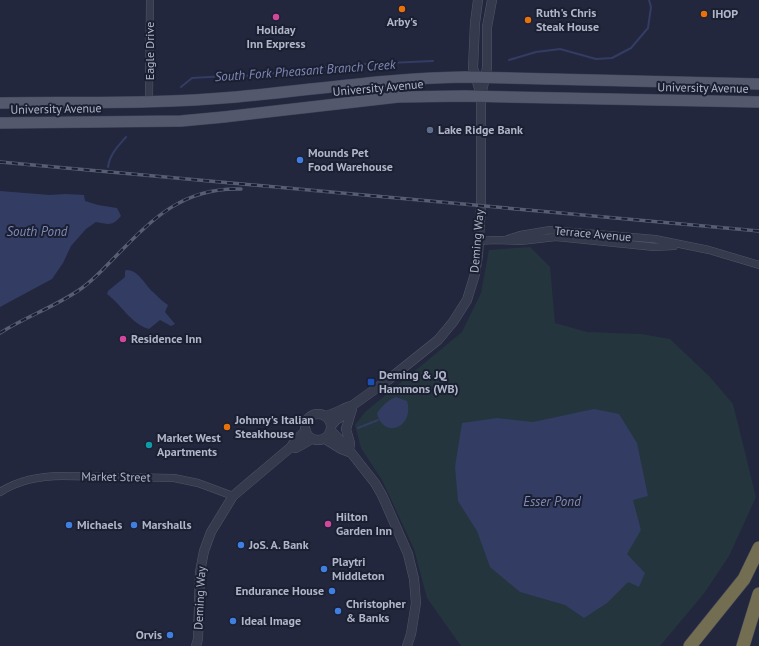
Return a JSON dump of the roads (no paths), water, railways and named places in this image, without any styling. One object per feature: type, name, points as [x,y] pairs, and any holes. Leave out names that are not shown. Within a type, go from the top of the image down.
[{"type":"highway","points":[[690,646],[744,579],[759,548]]},
{"type":"highway","points":[[743,646],[759,594]]},
{"type":"main road","name":"University Avenue","points":[[0,103],[149,101],[235,97],[387,80],[437,77],[759,84]]},
{"type":"main road","name":"University Avenue","points":[[0,123],[181,121],[239,116],[398,97],[482,96],[759,102]]},
{"type":"street","name":"Eagle Drive","points":[[149,101],[150,0]]},
{"type":"street","name":"Deming Way","points":[[331,428],[336,420],[347,413],[353,405],[429,348],[453,322],[467,300],[478,256],[479,241],[482,155],[482,96],[480,77],[473,68],[475,23],[478,0]]},
{"type":"street","name":"Deming Way","points":[[480,77],[487,68],[487,28],[492,0]]},
{"type":"street","name":"Terrace Avenue","points":[[479,241],[505,240],[533,232],[556,230],[655,239],[682,246],[709,250],[759,265]]},
{"type":"street","name":"Deming Way","points":[[325,416],[331,415],[344,407],[353,405]]},
{"type":"street","points":[[349,452],[350,443],[346,429],[353,405]]},
{"type":"street","points":[[331,428],[325,439],[318,441],[312,439],[306,434],[305,424],[309,417],[319,414],[325,416],[330,421],[331,428],[365,470],[382,495],[410,560],[414,579],[416,603],[407,646]]},
{"type":"street","name":"Deming Way","points":[[198,644],[200,578],[204,551],[211,532],[233,496],[291,447],[305,431]]},
{"type":"street","name":"Deming Way","points":[[291,447],[296,448],[312,439]]},
{"type":"street","points":[[325,439],[349,452]]},
{"type":"street","name":"Market Street","points":[[0,492],[18,482],[44,476],[62,476],[174,478],[198,483],[233,496]]},
{"type":"water","name":"South Pond","points":[[0,191],[50,195],[84,195],[85,201],[117,208],[121,216],[115,222],[110,224],[96,222],[86,229],[71,246],[63,263],[52,279],[0,307]]},
{"type":"water","points":[[126,270],[130,270],[138,275],[153,292],[168,305],[165,312],[175,324],[171,326],[160,320],[149,329],[131,318],[107,294],[108,291],[125,277]]},
{"type":"water","points":[[396,397],[407,401],[407,418],[403,424],[391,428],[385,426],[380,421],[377,413],[385,404]]},
{"type":"water","name":"Esser Pond","points":[[594,409],[619,414],[637,443],[648,496],[633,500],[641,530],[627,554],[645,573],[639,587],[628,582],[607,603],[584,618],[565,605],[520,592],[490,567],[477,531],[458,501],[455,467],[462,423],[497,418],[533,422]]},
{"type":"waterway","name":"South Fork Pheasant Branch Creek","points":[[509,60],[536,52],[560,49],[596,59],[612,58],[631,48],[648,28],[651,7],[649,0]]},
{"type":"waterway","name":"South Fork Pheasant Branch Creek","points":[[181,87],[192,78],[246,76],[344,65],[433,61]]},
{"type":"waterway","name":"South Fork Pheasant Branch Creek","points":[[108,167],[112,154],[126,137]]},
{"type":"waterway","points":[[358,428],[378,420]]},
{"type":"railway","points":[[0,162],[759,231]]},
{"type":"railway","points":[[0,333],[82,288],[145,228],[172,207],[203,193],[241,189]]},
{"type":"place","name":"Arby's","points":[[402,9]]},
{"type":"place","name":"IHOP","points":[[704,14]]},
{"type":"place","name":"Holiday Inn Express","points":[[276,17]]},
{"type":"place","name":"Ruth's Chris Steak House","points":[[528,20]]},
{"type":"place","name":"Lake Ridge Bank","points":[[430,130]]},
{"type":"place","name":"Mounds Pet Food Warehouse","points":[[300,160]]},
{"type":"place","name":"Residence Inn","points":[[123,339]]},
{"type":"place","name":"Deming & JQ Hammons (WB)","points":[[371,382]]},
{"type":"place","name":"Johnny's Italian Steakhouse","points":[[227,427]]},
{"type":"place","name":"Market West Apartments","points":[[149,445]]},
{"type":"place","name":"Hilton Garden Inn","points":[[328,524]]},
{"type":"place","name":"Michaels","points":[[69,525]]},
{"type":"place","name":"Marshalls","points":[[134,525]]},
{"type":"place","name":"JoS. A. Bank","points":[[241,545]]},
{"type":"place","name":"Playtri Middleton","points":[[324,569]]},
{"type":"place","name":"Endurance House","points":[[332,591]]},
{"type":"place","name":"Christopher & Banks","points":[[338,611]]},
{"type":"place","name":"Ideal Image","points":[[233,621]]},
{"type":"place","name":"Orvis","points":[[170,635]]}]
